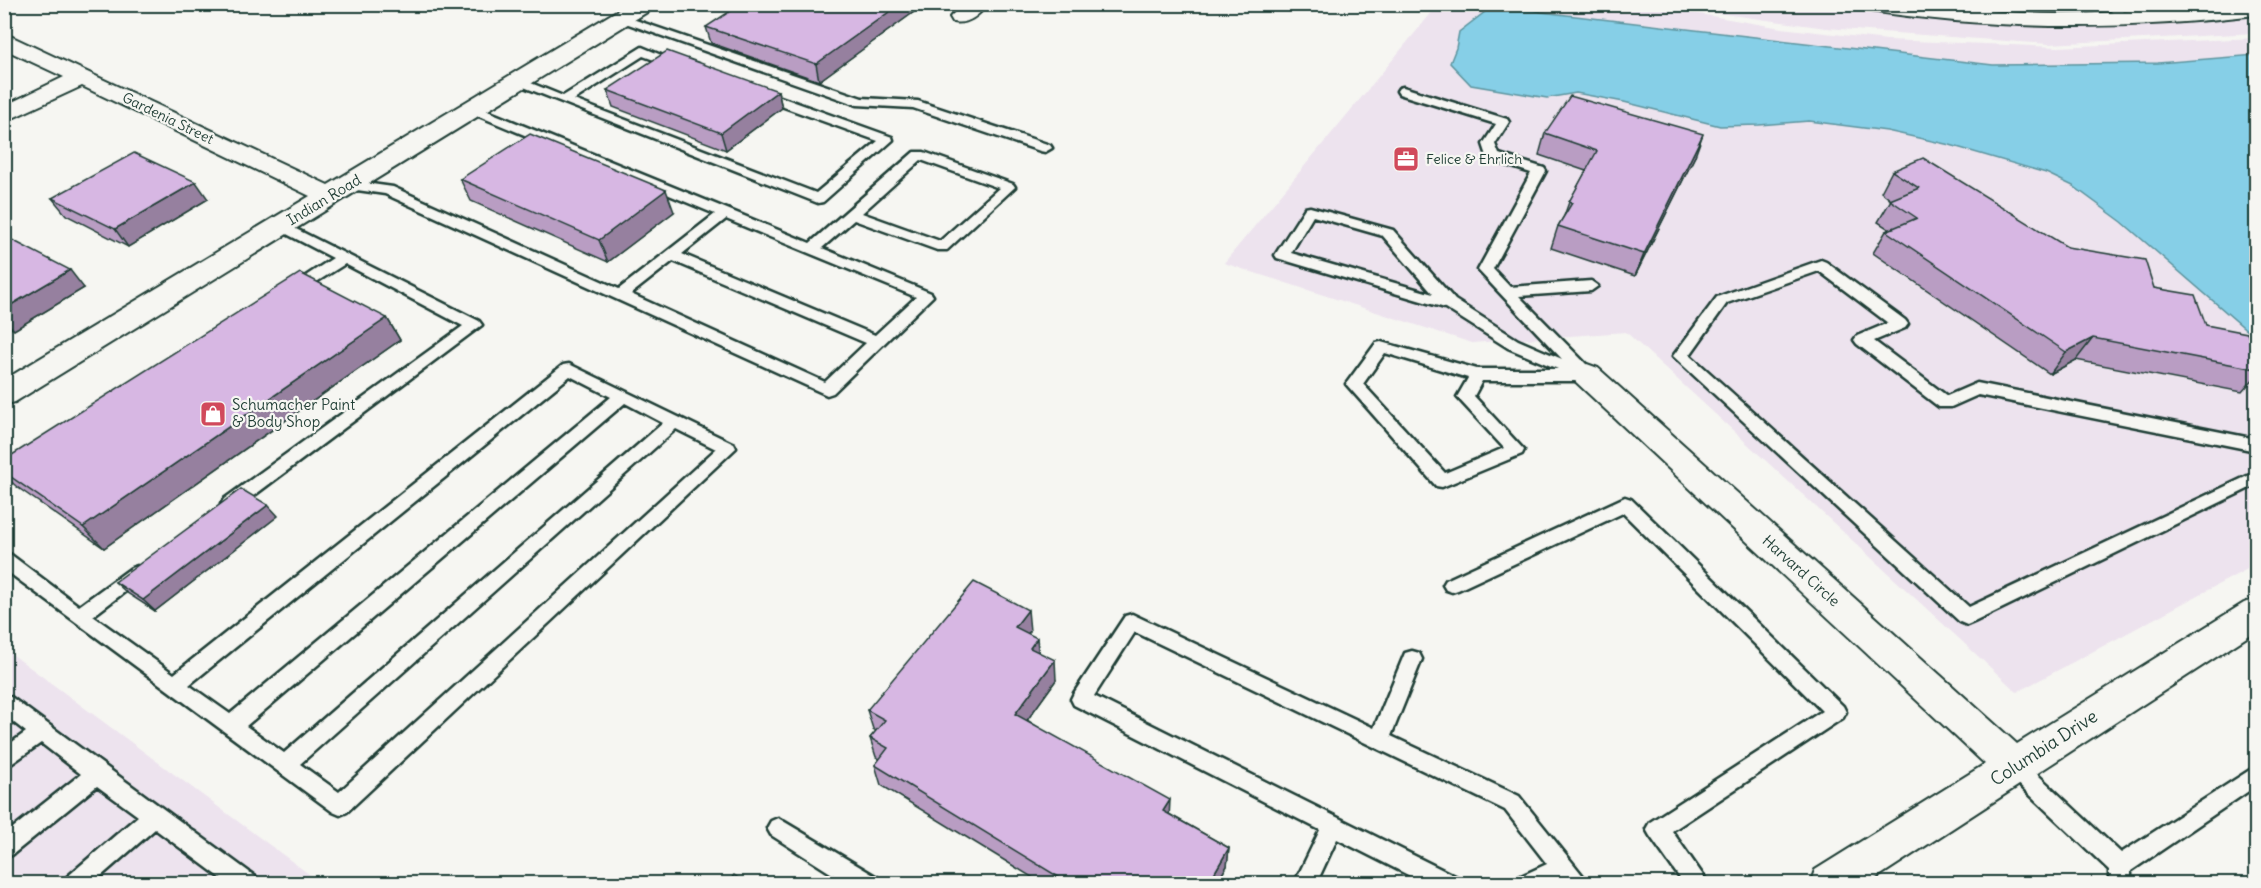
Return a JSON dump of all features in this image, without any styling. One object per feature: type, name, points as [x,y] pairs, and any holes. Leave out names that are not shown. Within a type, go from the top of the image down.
[{"type":"street","name":"Indian Road","points":[[4,394],[644,4]]},
{"type":"street","points":[[1874,6],[1948,17],[1984,11],[2206,15],[2256,9]]},
{"type":"street","name":"Gardenia Street","points":[[4,40],[341,190]]},
{"type":"street","points":[[4,115],[83,77]]},
{"type":"street","name":"Harvard Circle","points":[[1587,375],[2015,767]]},
{"type":"street","name":"Columbia Drive","points":[[1830,884],[2256,613]]},
{"type":"lane","points":[[621,18],[861,102],[914,104],[1045,148]]},
{"type":"lane","points":[[565,100],[642,51],[686,67]]},
{"type":"lane","points":[[518,82],[818,199],[886,140],[742,87]]},
{"type":"lane","points":[[1403,91],[1503,122],[1489,144],[1493,156],[1539,171],[1485,270],[1587,375]]},
{"type":"lane","points":[[341,190],[388,190],[828,389],[926,296],[473,109]]},
{"type":"lane","points":[[812,249],[919,155],[1008,187],[942,247],[852,214]]},
{"type":"lane","points":[[1450,304],[1388,233],[1310,211],[1282,255],[1450,304],[1513,344],[1587,375]]},
{"type":"lane","points":[[620,296],[725,213]]},
{"type":"lane","points":[[214,517],[474,325],[282,226]]},
{"type":"lane","points":[[672,255],[877,342]]},
{"type":"lane","points":[[284,296],[344,258]]},
{"type":"lane","points":[[2256,445],[1977,389],[1945,403],[1862,340],[1900,324],[1821,265],[1722,300],[1682,356],[1967,616],[2256,478]]},
{"type":"lane","points":[[1506,292],[1590,286]]},
{"type":"lane","points":[[1477,375],[1465,397],[1516,450],[1442,481],[1354,384],[1381,347],[1477,375],[1587,375]]},
{"type":"lane","points":[[4,559],[79,616],[174,685],[340,805],[728,447],[569,369],[174,685]]},
{"type":"lane","points":[[231,726],[623,396]]},
{"type":"lane","points":[[285,765],[675,421]]},
{"type":"lane","points":[[1452,585],[1624,504],[1836,712],[1657,829],[1698,884]]},
{"type":"lane","points":[[79,616],[146,566]]},
{"type":"lane","points":[[1449,884],[1081,699],[1132,622],[1512,803],[1570,875],[1527,884]]},
{"type":"lane","points":[[1379,740],[1412,659]]},
{"type":"lane","points":[[4,704],[248,884]]},
{"type":"lane","points":[[4,760],[41,732]]},
{"type":"lane","points":[[2015,767],[2120,875],[2256,775]]},
{"type":"lane","points":[[4,848],[96,774]]},
{"type":"lane","points":[[75,884],[154,816]]},
{"type":"lane","points":[[1305,884],[1333,825]]},
{"type":"lane","points":[[778,828],[869,884]]},
{"type":"shaded area","points":[[2245,4],[2256,11],[2256,33],[2049,44],[1826,28],[1659,5]]},
{"type":"shaded area","points":[[1438,5],[1647,5],[1781,28],[1887,40],[2058,47],[2256,38],[2256,571],[2251,567],[2017,692],[1626,332],[1472,343],[1224,263]]},
{"type":"shaded area","points":[[5,649],[321,883],[5,883]]},
{"type":"water","points":[[1494,5],[1517,5],[1541,12],[1993,65],[2158,63],[2256,55],[2256,338],[2122,222],[2073,186],[2046,173],[1950,145],[1887,131],[1809,121],[1720,126],[1624,102],[1576,93],[1547,98],[1471,85],[1450,63],[1459,32]]},
{"type":"building","points":[[741,4],[900,4],[816,64],[706,27]]},
{"type":"building","points":[[667,51],[778,91],[721,133],[607,90]]},
{"type":"building","points":[[1570,96],[1703,134],[1644,254],[1558,226],[1572,203],[1569,202],[1597,151],[1545,133]]},
{"type":"building","points":[[530,134],[666,190],[599,240],[460,179]]},
{"type":"building","points":[[134,153],[196,182],[115,229],[52,198]]},
{"type":"building","points":[[1923,158],[2067,247],[2145,260],[2154,288],[2195,295],[2206,325],[2247,333],[2256,356],[2256,369],[2093,338],[2066,352],[1886,231],[1917,218],[1890,200],[1919,188],[1892,171]]},
{"type":"building","points":[[12,240],[70,270],[4,309],[4,244]]},
{"type":"building","name":"Schumacher Paint & Body Shop","points":[[300,273],[387,318],[83,527],[4,472],[4,460]]},
{"type":"building","points":[[241,489],[268,505],[143,600],[115,582]]},
{"type":"building","points":[[974,582],[1028,610],[1015,627],[1037,638],[1030,648],[1055,660],[1015,714],[1170,800],[1163,811],[1229,848],[1208,884],[1070,884],[875,765],[888,748],[870,738],[885,720],[867,710]]},
{"type":"building","points":[[734,875],[747,884],[727,884]]},
{"type":"place","name":"Felice & Ehrlich","points":[[1406,159]]},
{"type":"place","name":"Schumacher Paint & Body Shop","points":[[213,414]]}]
